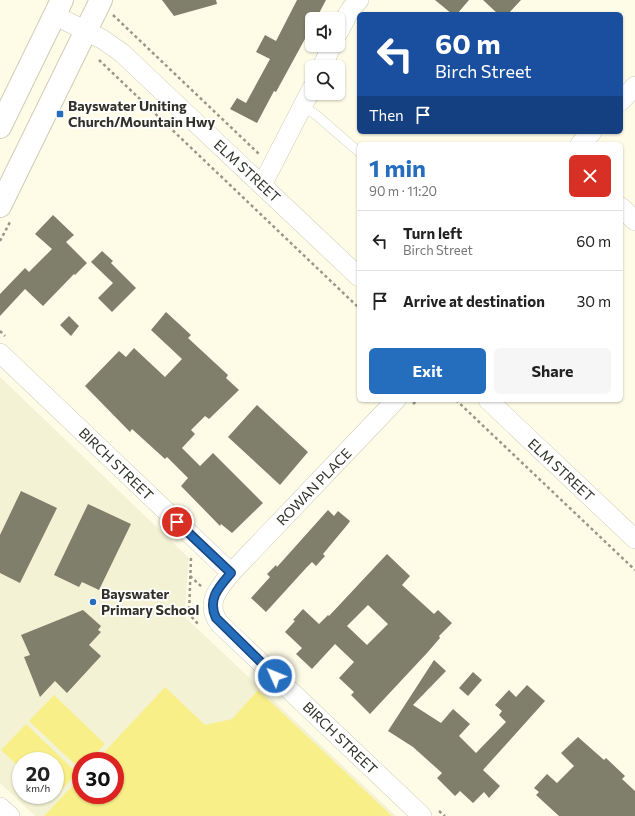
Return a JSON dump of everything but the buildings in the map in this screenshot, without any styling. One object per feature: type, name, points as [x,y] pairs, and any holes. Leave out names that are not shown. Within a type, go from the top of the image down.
[{"type":"main road","points":[[0,206],[86,31],[107,7]]},
{"type":"main road","points":[[0,127],[58,8]]},
{"type":"street","points":[[345,20],[350,10],[359,0]]},
{"type":"street","name":"ELM STREET","points":[[58,8],[86,31],[108,42],[122,53],[357,275]]},
{"type":"street","points":[[623,99],[635,86]]},
{"type":"street","points":[[262,185],[306,100]]},
{"type":"street","points":[[582,142],[590,134]]},
{"type":"street","points":[[623,209],[635,220]]},
{"type":"street","name":"BIRCH STREET","points":[[0,353],[231,573],[218,588],[213,597],[212,608],[219,623],[422,816]]},
{"type":"street","name":"ROWAN PLACE","points":[[231,573],[394,402]]},
{"type":"street","name":"ELM STREET","points":[[490,402],[635,539]]},
{"type":"street","points":[[0,807],[10,816]]},
{"type":"lane","points":[[303,107],[315,114],[357,150]]},
{"type":"path","points":[[107,7],[259,154]]},
{"type":"path","points":[[94,55],[357,306]]},
{"type":"path","points":[[458,402],[635,570]]},
{"type":"path","points":[[190,576],[205,590]]},
{"type":"shaded area","name":"Bayswater Primary School","points":[[0,377],[189,558],[184,616],[396,816],[35,816],[22,804],[64,804],[64,752],[12,752],[12,794],[0,783]]},
{"type":"shaded area","points":[[165,687],[205,725],[232,719],[258,690],[392,816],[44,816],[55,804],[64,804],[64,795],[72,786],[72,804],[124,804],[124,752],[104,752]]},
{"type":"shaded area","points":[[54,695],[105,744],[97,752],[72,752],[72,762],[64,754],[64,752],[62,752],[29,721]]},
{"type":"shaded area","points":[[26,724],[55,752],[12,752],[12,760],[1,750]]},
{"type":"shaded area","points":[[64,761],[72,768],[72,778],[64,787]]},
{"type":"place","name":"Bayswater Uniting Church/Mountain Hwy","points":[[60,114]]},
{"type":"place","name":"Bayswater Primary School","points":[[93,602]]},
{"type":"route","points":[[177,522],[231,573],[215,592],[212,602],[213,614],[223,627],[275,676]]}]
